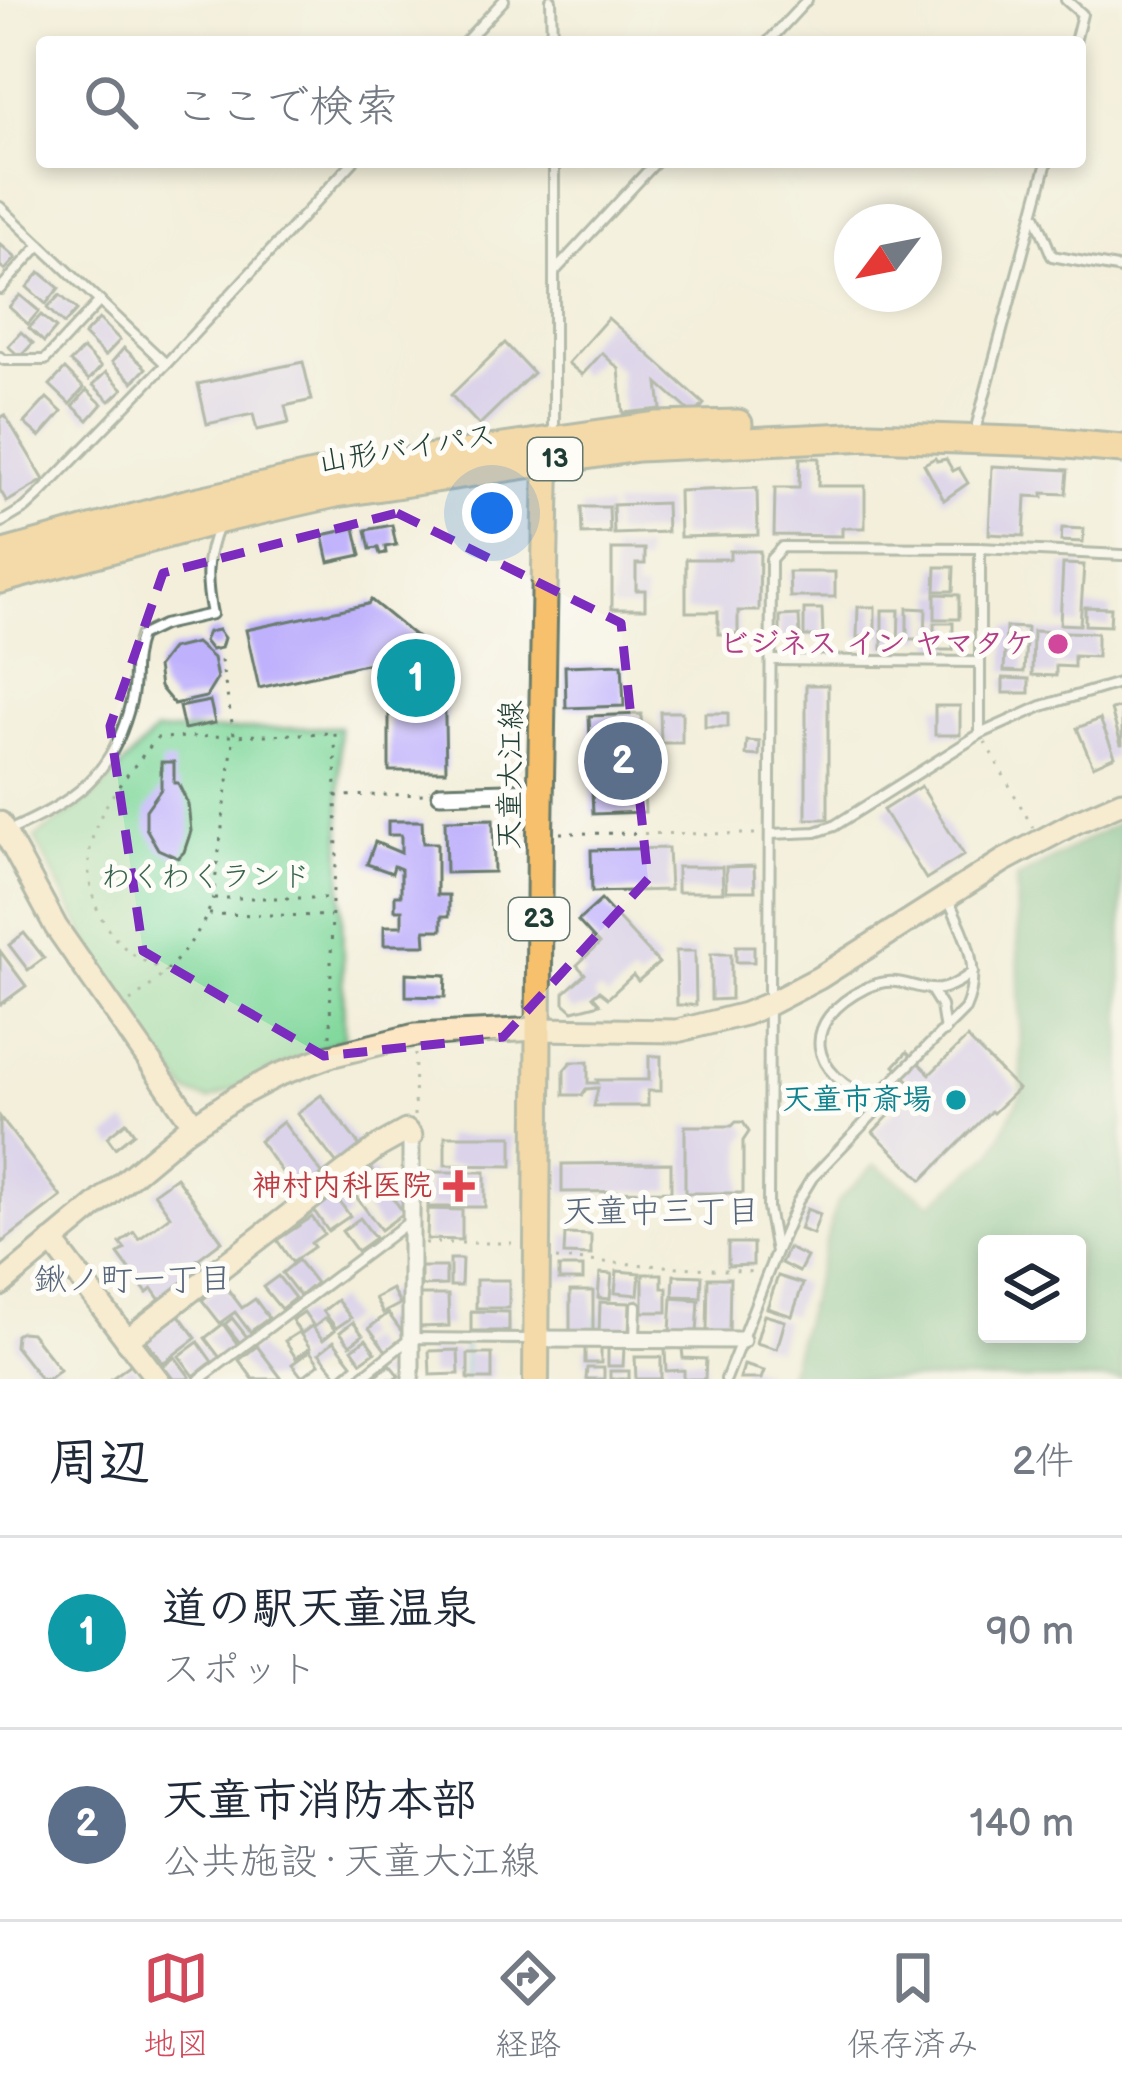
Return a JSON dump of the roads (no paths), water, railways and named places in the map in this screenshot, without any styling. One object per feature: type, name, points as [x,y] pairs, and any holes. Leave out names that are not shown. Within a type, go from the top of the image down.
[{"type":"highway","name":"山形バイパス","points":[[0,579],[220,519],[656,426],[977,424],[1122,435]]},
{"type":"highway","name":"山形バイパス","points":[[0,555],[186,504],[322,474],[550,450],[870,436],[1122,449]]},
{"type":"main road","name":"天童大江線","points":[[536,1379],[540,832],[550,450]]},
{"type":"street","points":[[440,794],[541,791]]},
{"type":"street","points":[[0,1285],[194,1125],[278,1075],[330,1056],[416,1035],[539,1029],[677,1031],[712,1024],[771,1003],[819,978],[1040,840],[1122,802]]},
{"type":"street","points":[[1,830],[56,927],[194,1125]]},
{"type":"street","points":[[127,1340],[406,1131],[410,1136],[412,1220],[411,1379]]},
{"type":"street","points":[[52,1241],[157,1379]]},
{"type":"street","points":[[536,1339],[742,1340]]},
{"type":"lane","points":[[471,36],[504,0]]},
{"type":"lane","points":[[551,0],[552,36]]},
{"type":"lane","points":[[774,36],[807,0]]},
{"type":"lane","points":[[1066,0],[1082,14],[1076,36]]},
{"type":"lane","points":[[0,523],[39,495],[347,168]]},
{"type":"lane","points":[[550,450],[554,168]]},
{"type":"lane","points":[[555,271],[650,168]]},
{"type":"lane","points":[[977,424],[1046,168]]},
{"type":"lane","points":[[0,208],[166,364]]},
{"type":"lane","points":[[1035,215],[1052,256],[1122,269]]},
{"type":"lane","points":[[0,289],[40,245]]},
{"type":"lane","points":[[0,357],[45,360],[100,302]]},
{"type":"lane","points":[[1,830],[74,798],[98,774],[120,735],[133,697],[132,658],[140,636],[163,625],[212,614],[206,559],[220,519]]},
{"type":"lane","points":[[776,1252],[768,1208],[772,559],[782,547],[980,548],[1122,555]]},
{"type":"lane","points":[[980,548],[980,734]]},
{"type":"lane","points":[[772,660],[980,662]]},
{"type":"lane","points":[[771,834],[834,826],[980,734],[1042,706],[1122,682]]},
{"type":"lane","points":[[726,1379],[776,1252],[812,1178],[874,1113],[874,1100],[965,1009],[973,972],[967,939],[946,896]]},
{"type":"lane","points":[[874,1100],[843,1083],[820,1057],[820,1032],[839,1008],[867,988],[906,982],[944,989],[973,972]]},
{"type":"lane","points":[[930,989],[941,1006],[945,1030]]},
{"type":"lane","points":[[200,1379],[412,1220]]},
{"type":"lane","points":[[635,1340],[636,1306]]},
{"type":"lane","points":[[359,1379],[411,1338],[536,1339]]},
{"type":"waterway","points":[[597,1316],[597,1335]]},
{"type":"waterway","points":[[492,1334],[515,1335]]},
{"type":"waterway","points":[[473,1335],[487,1335]]},
{"type":"waterway","points":[[465,1346],[465,1379]]},
{"type":"place","name":"ビジネス イン ヤマタケ","points":[[1058,644]]},
{"type":"place","name":"道の駅天童温泉","points":[[416,678]]},
{"type":"place","name":"天童市消防本部","points":[[623,761]]},
{"type":"place","name":"天童市斎場","points":[[956,1100]]},
{"type":"place","name":"神村内科医院","points":[[459,1186]]},
{"type":"district","name":"天童中三丁目","points":[[661,1212]]},
{"type":"district","name":"鍬ノ町一丁目","points":[[133,1280]]},
{"type":"park label","name":"わくわくランド","points":[[206,877]]}]
